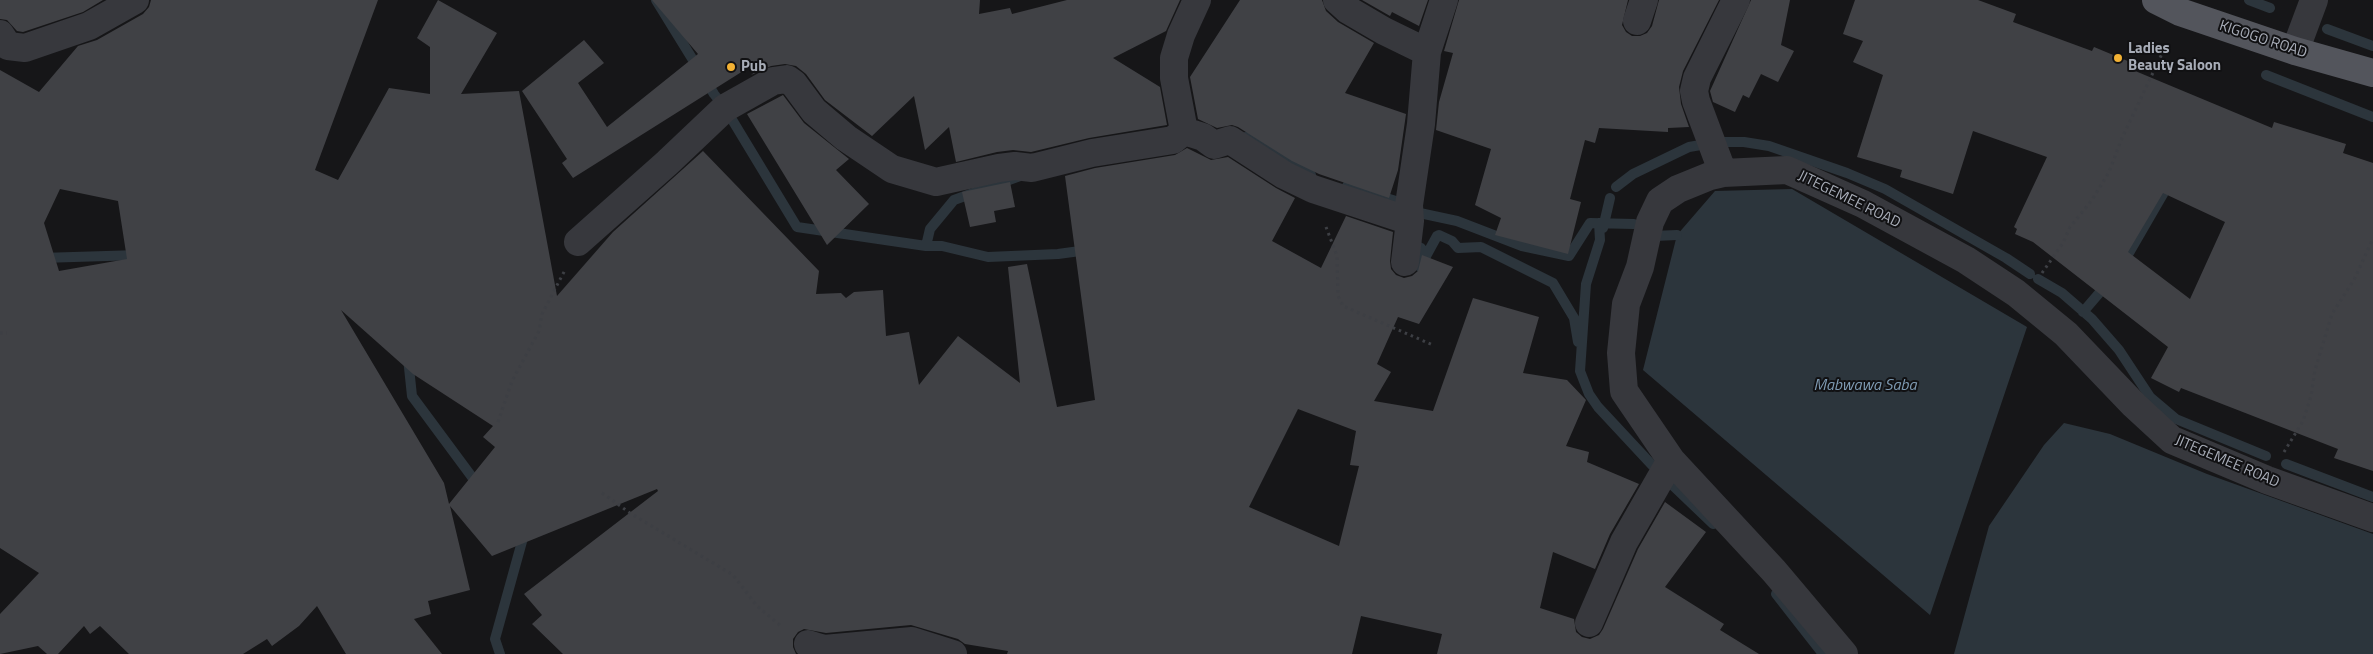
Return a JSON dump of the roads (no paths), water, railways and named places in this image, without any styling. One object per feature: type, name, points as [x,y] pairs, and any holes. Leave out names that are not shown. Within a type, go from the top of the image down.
[{"type":"main road","name":"KIGOGO ROAD","points":[[2168,6],[2295,51],[2373,72]]},
{"type":"street","points":[[0,34],[8,46],[25,48],[89,26],[135,0]]},
{"type":"street","points":[[1184,131],[1177,99],[1174,58],[1181,34],[1197,0]]},
{"type":"street","points":[[1337,0],[1348,10],[1384,32],[1427,52]]},
{"type":"street","points":[[1405,262],[1410,221],[1409,205],[1421,124],[1427,52],[1444,0]]},
{"type":"street","points":[[1722,173],[1694,91],[1697,78],[1736,0]]},
{"type":"street","points":[[2295,51],[2314,0]]},
{"type":"street","points":[[578,242],[667,163],[725,108],[773,81],[787,79],[794,84],[814,110],[846,138],[892,169],[936,182],[999,168],[1015,166],[1032,168],[1092,153],[1155,144],[1178,138],[1184,131]]},
{"type":"street","points":[[1184,131],[1203,137],[1214,145],[1230,140],[1284,175],[1313,189],[1410,221]]},
{"type":"street","name":"JITEGEMEE ROAD","points":[[1844,654],[1774,571],[1671,460],[1624,391],[1621,353],[1626,304],[1640,267],[1650,222],[1660,201],[1678,189],[1722,173],[1787,170],[1871,208],[1966,260],[2016,293],[2066,334],[2134,405],[2172,440],[2267,480],[2373,518]]},
{"type":"street","points":[[1589,623],[1624,542],[1671,460]]},
{"type":"street","points":[[808,644],[824,649],[912,641],[953,654]]},
{"type":"water","name":"Mabwawa Saba","points":[[1792,189],[2027,327],[1930,615],[1643,370],[1677,235],[1715,191]]},
{"type":"water","points":[[2064,423],[2110,434],[2207,474],[2373,534],[2373,654],[1954,654],[1989,526],[2044,445]]},
{"type":"waterway","points":[[656,0],[714,94],[725,108],[797,227],[926,246],[942,246],[988,257],[1058,254],[1080,251],[1087,247]]},
{"type":"waterway","points":[[2249,0],[2270,8]]},
{"type":"waterway","points":[[2327,29],[2373,46]]},
{"type":"waterway","points":[[2266,75],[2373,117]]},
{"type":"waterway","points":[[1246,137],[1266,146],[1311,175]]},
{"type":"waterway","points":[[1616,187],[1633,174],[1689,147],[1718,142],[1744,142],[1769,146],[1847,173],[1885,189],[2006,258],[2030,274]]},
{"type":"waterway","points":[[926,246],[930,229],[954,200],[1020,176]]},
{"type":"waterway","points":[[2122,265],[2170,182]]},
{"type":"waterway","points":[[1347,186],[1409,205],[1415,212],[1457,221],[1522,246],[1569,256],[1590,223],[1634,224]]},
{"type":"waterway","points":[[1610,198],[1603,228],[1599,223],[1600,240],[1586,284],[1580,371],[1589,394],[1598,407],[1652,465]]},
{"type":"waterway","points":[[1416,241],[1418,250],[1421,248],[1423,251],[1420,267],[1439,235],[1452,241],[1458,248],[1481,247],[1553,283],[1574,318],[1578,342]]},
{"type":"waterway","points":[[1654,236],[1677,235]]},
{"type":"waterway","points":[[41,258],[139,255]]},
{"type":"waterway","points":[[2038,279],[2062,293],[2092,319],[2119,350],[2150,397],[2176,419],[2266,456]]},
{"type":"waterway","points":[[2083,312],[2107,284]]},
{"type":"waterway","points":[[408,358],[412,396],[472,477],[483,483]]},
{"type":"waterway","points":[[2286,464],[2373,497]]},
{"type":"waterway","points":[[1666,479],[1713,524]]},
{"type":"waterway","points":[[500,654],[495,639],[523,538],[521,533]]},
{"type":"waterway","points":[[1776,594],[1823,654]]},
{"type":"place","name":"Ladies Beauty Saloon","points":[[2118,58]]},
{"type":"place","name":"Pub","points":[[731,67]]}]
